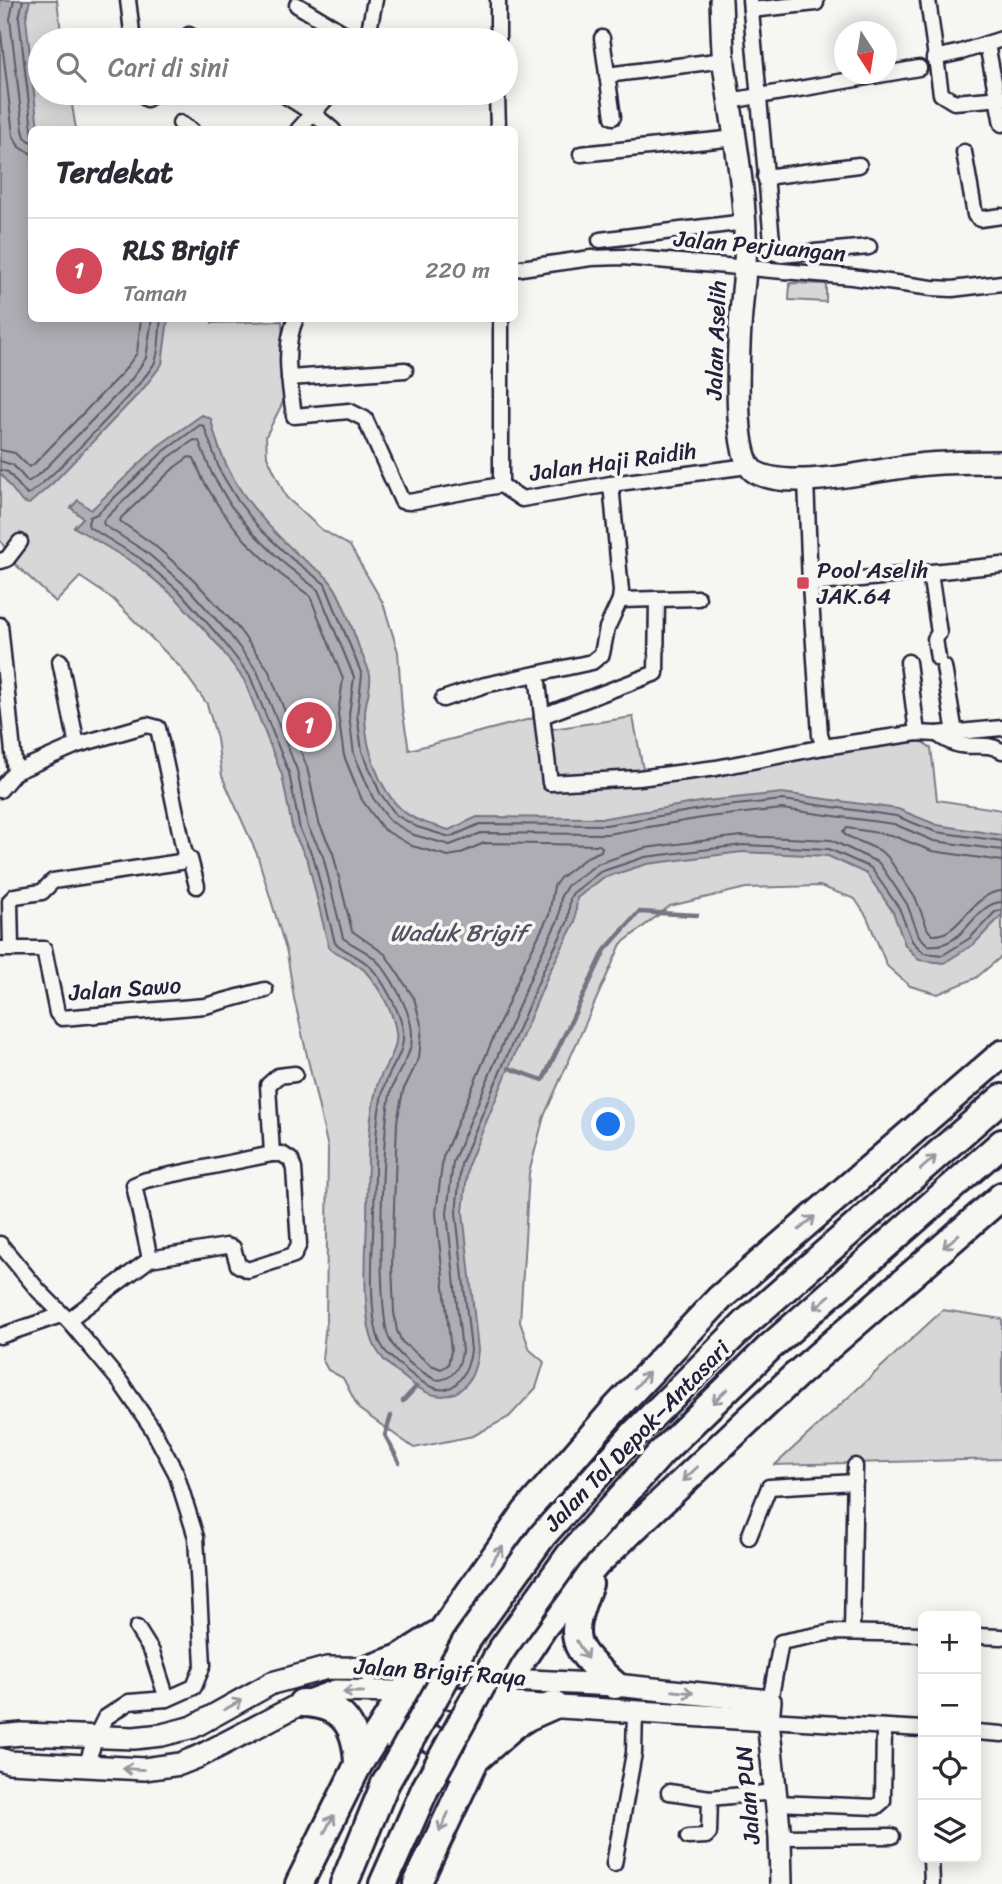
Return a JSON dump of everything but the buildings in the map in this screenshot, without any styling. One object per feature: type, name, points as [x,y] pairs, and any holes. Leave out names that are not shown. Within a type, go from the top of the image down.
[{"type":"highway","points":[[299,1884],[365,1755],[443,1630],[526,1512],[616,1408],[720,1298],[1002,1054]]},
{"type":"highway","name":"Jalan Tol Depok–Antasari","points":[[344,1884],[385,1784],[467,1640],[543,1535],[636,1432],[748,1321],[1002,1098]]},
{"type":"highway","name":"Jalan Tol Depok–Antasari","points":[[383,1884],[425,1789],[500,1652],[569,1556],[661,1453],[769,1349],[1002,1143]]},
{"type":"highway","points":[[417,1884],[475,1760],[502,1691],[544,1626],[597,1563],[795,1376],[1002,1196]]},
{"type":"highway","points":[[597,1563],[576,1615],[575,1636],[586,1657],[615,1685]]},
{"type":"highway","points":[[466,1600],[474,1613],[499,1630],[530,1632],[544,1626]]},
{"type":"highway","points":[[369,1669],[400,1658],[443,1630]]},
{"type":"highway","points":[[302,1703],[332,1709],[344,1718],[365,1755]]},
{"type":"highway","points":[[475,1760],[513,1726],[554,1705]]},
{"type":"highway","points":[[365,1755],[387,1736],[404,1732],[421,1734],[437,1741],[450,1752],[458,1767],[462,1784]]},
{"type":"street","points":[[128,0],[132,28]]},
{"type":"street","points":[[369,28],[375,0]]},
{"type":"street","points":[[498,0],[498,28]]},
{"type":"street","name":"Jalan Aselih","points":[[721,0],[724,60],[745,222],[746,267],[738,338],[737,378],[740,419],[748,466]]},
{"type":"street","points":[[928,0],[941,94],[954,102],[999,99]]},
{"type":"street","points":[[816,3],[750,5],[773,251],[781,255],[869,247]]},
{"type":"street","points":[[297,5],[335,28]]},
{"type":"street","points":[[601,38],[613,117]]},
{"type":"street","points":[[935,61],[1002,39]]},
{"type":"street","points":[[988,44],[1002,124]]},
{"type":"street","points":[[607,75],[724,60]]},
{"type":"street","points":[[730,102],[919,68]]},
{"type":"street","points":[[300,105],[328,126]]},
{"type":"street","points":[[302,126],[321,105]]},
{"type":"street","points":[[498,105],[498,126]]},
{"type":"street","points":[[581,155],[736,138]]},
{"type":"street","points":[[964,152],[975,215],[980,219],[1002,216]]},
{"type":"street","points":[[765,177],[859,165]]},
{"type":"street","points":[[600,240],[745,222]]},
{"type":"street","name":"Jalan Perjuangan","points":[[518,268],[592,258],[622,257],[852,277],[932,288],[952,289],[1002,283]]},
{"type":"street","points":[[294,322],[290,333],[289,378],[405,370]]},
{"type":"street","points":[[501,322],[501,485]]},
{"type":"street","name":"Jalan Haji Raidih","points":[[289,378],[294,416],[349,411],[365,419],[402,501],[409,502],[501,485],[522,499],[748,466]]},
{"type":"street","points":[[748,466],[754,472],[777,479],[806,480],[928,464],[1002,462]]},
{"type":"street","points":[[806,480],[820,735],[824,747]]},
{"type":"street","points":[[443,699],[485,685],[597,660],[602,654],[607,628],[621,600],[611,484]]},
{"type":"street","points":[[0,561],[7,559],[20,542]]},
{"type":"street","points":[[810,584],[1002,565]]},
{"type":"street","points":[[930,573],[939,634],[935,639],[955,733]]},
{"type":"street","points":[[621,600],[698,598]]},
{"type":"street","points":[[542,716],[656,673],[657,599]]},
{"type":"street","points":[[0,625],[15,772]]},
{"type":"street","points":[[60,661],[77,746]]},
{"type":"street","points":[[908,662],[917,733]]},
{"type":"street","points":[[537,674],[550,783],[639,778],[703,770],[917,733],[955,733],[1002,728]]},
{"type":"street","points":[[0,790],[15,772],[77,746],[147,725],[159,728],[185,855],[190,859],[197,886]]},
{"type":"street","points":[[937,734],[956,746],[994,747],[1002,751]]},
{"type":"street","points":[[6,948],[10,901],[15,896],[42,892],[53,881],[180,862],[185,855]]},
{"type":"street","name":"Jalan Sawo","points":[[6,948],[39,947],[46,950],[57,1013],[62,1018],[205,1006],[265,990]]},
{"type":"street","points":[[272,1154],[268,1085],[278,1076],[295,1074]]},
{"type":"street","points":[[0,1336],[65,1317],[150,1259],[226,1246],[233,1248],[238,1265],[248,1270],[295,1255],[299,1244],[294,1169],[287,1156],[272,1154],[146,1180],[134,1185],[150,1259]]},
{"type":"street","points":[[0,1244],[121,1383],[152,1428],[176,1473],[196,1537],[203,1665],[194,1687],[167,1699],[129,1702],[105,1718],[86,1766]]},
{"type":"street","points":[[852,1632],[855,1465]]},
{"type":"street","points":[[749,1537],[769,1487],[855,1482]]},
{"type":"street","points":[[136,1628],[152,1652],[167,1699]]},
{"type":"street","points":[[918,1634],[832,1632],[781,1642],[769,1711],[918,1730]]},
{"type":"street","points":[[981,1636],[1002,1637]]},
{"type":"street","name":"Jalan Brigif Raya","points":[[0,1736],[22,1734],[134,1738],[162,1735],[193,1727],[272,1683],[327,1668],[420,1669],[554,1705],[635,1711],[769,1711]]},
{"type":"street","name":"Jalan Brigif Raya","points":[[0,1759],[9,1762],[144,1769],[180,1764],[302,1703],[335,1692],[502,1691],[615,1685],[769,1711]]},
{"type":"street","points":[[614,1864],[634,1753],[635,1711]]},
{"type":"street","name":"Jalan PLN","points":[[769,1711],[780,1837],[780,1884]]},
{"type":"street","points":[[669,1792],[710,1798],[775,1798],[877,1807],[883,1801],[884,1727]]},
{"type":"street","points":[[981,1732],[1002,1734]]},
{"type":"street","points":[[688,1837],[706,1836],[709,1833],[710,1798]]},
{"type":"street","points":[[780,1837],[891,1836]]},
{"type":"street","points":[[931,1863],[932,1884]]},
{"type":"shaded area","points":[[0,0],[57,0],[60,28],[28,28],[28,105],[72,105],[76,126],[28,126],[28,322],[282,322],[285,398],[266,436],[267,456],[286,497],[321,529],[350,546],[383,603],[398,652],[402,709],[409,750],[534,718],[539,731],[633,717],[645,780],[921,741],[931,748],[937,800],[1002,810],[1002,956],[976,978],[938,994],[910,986],[887,966],[867,917],[855,899],[820,886],[746,888],[670,906],[621,944],[544,1116],[529,1173],[520,1322],[530,1350],[544,1362],[536,1388],[509,1417],[473,1436],[414,1448],[359,1409],[343,1378],[328,1370],[322,1359],[326,1324],[328,1148],[294,998],[287,953],[257,854],[222,776],[217,739],[207,704],[181,668],[113,599],[80,577],[56,602],[15,564],[0,540]]},
{"type":"shaded area","points":[[790,283],[826,284],[826,302],[789,300]]},
{"type":"shaded area","points":[[943,1310],[1002,1319],[1002,1459],[775,1465]]},
{"type":"water","points":[[0,0],[30,0],[26,18],[28,105],[35,105],[38,126],[28,126],[28,322],[168,322],[162,364],[143,389],[53,483],[29,504],[22,502],[0,473]]},
{"type":"water","name":"Waduk Brigif","points":[[202,415],[211,419],[223,458],[253,507],[294,551],[326,577],[336,590],[370,675],[365,717],[375,766],[393,800],[411,817],[449,830],[477,817],[605,818],[706,801],[782,793],[898,809],[937,825],[1002,835],[1002,915],[974,944],[944,963],[919,960],[905,945],[893,912],[867,874],[828,856],[742,852],[647,864],[603,878],[577,898],[575,922],[549,973],[468,1165],[463,1212],[478,1350],[471,1377],[456,1393],[446,1396],[423,1390],[393,1368],[378,1352],[369,1327],[365,1280],[369,1135],[377,1086],[393,1053],[396,1040],[389,1007],[365,971],[329,948],[308,861],[293,832],[282,775],[244,680],[218,645],[176,598],[137,565],[74,527],[83,518],[71,508],[78,500],[91,510],[158,446]]},
{"type":"waterway","points":[[509,1068],[543,1080],[605,950],[639,912],[697,915]]},
{"type":"waterway","points":[[403,1401],[416,1387]]},
{"type":"waterway","points":[[391,1416],[385,1435],[399,1462]]},
{"type":"place","name":"Pool Aselih JAK.64","points":[[803,583]]},
{"type":"place","name":"RLS Brigif","points":[[309,725]]}]
